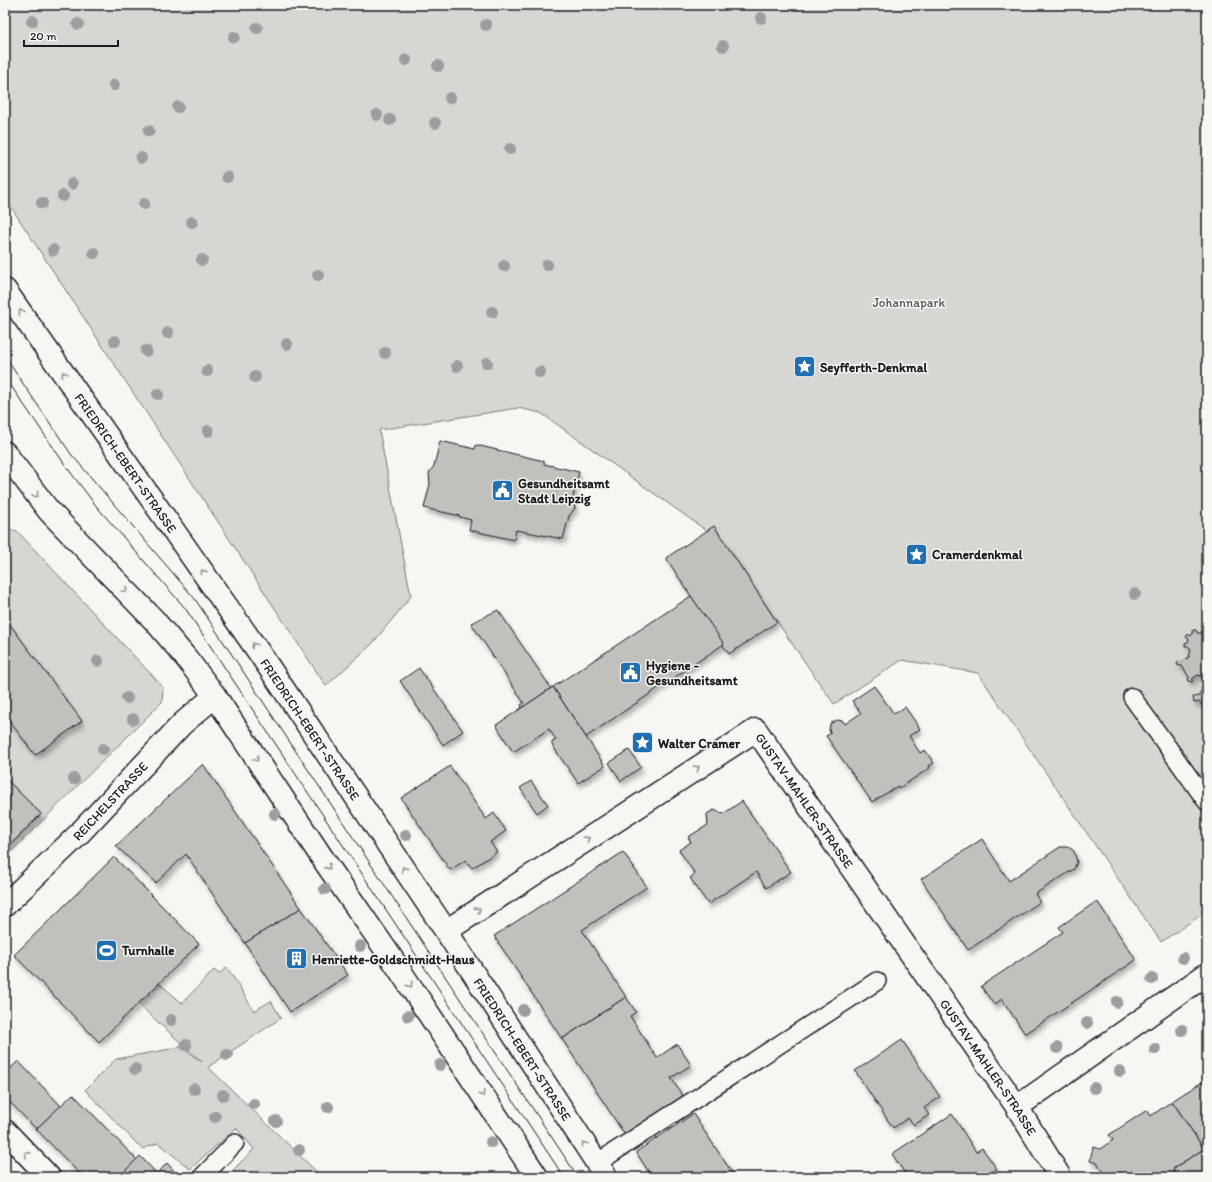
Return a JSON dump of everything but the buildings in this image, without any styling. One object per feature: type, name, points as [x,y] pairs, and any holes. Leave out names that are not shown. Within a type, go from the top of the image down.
[{"type":"main road","name":"FRIEDRICH-EBERT-STRASSE","points":[[5,290],[232,614],[446,931],[601,1170]]},
{"type":"main road","points":[[9,466],[49,511],[154,620],[187,659],[215,696],[537,1177]]},
{"type":"main road","name":"REICHELSTRASSE","points":[[5,905],[75,838],[182,724],[215,696]]},
{"type":"main road","name":"GUSTAV-MAHLER-STRASSE","points":[[446,931],[756,730],[1017,1107],[1060,1177]]},
{"type":"main road","points":[[1017,1107],[1207,974]]},
{"type":"main road","points":[[5,1131],[49,1177]]},
{"type":"lane","points":[[1132,697],[1207,802]]},
{"type":"lane","points":[[601,1170],[877,981]]},
{"type":"lane","points":[[202,1177],[235,1143]]},
{"type":"green space","name":"Johannapark","points":[[5,5],[1207,5],[1207,911],[1161,942],[978,673],[902,660],[834,704],[777,622],[714,526],[707,531],[541,413],[518,408],[379,430],[411,596],[372,644],[326,686],[5,198]]},
{"type":"green space","points":[[5,528],[17,531],[163,687],[162,702],[5,858]]},
{"type":"green space","points":[[227,967],[254,1011],[271,1001],[281,1018],[208,1067],[322,1177],[226,1177],[254,1149],[236,1128],[190,1169],[158,1143],[142,1149],[85,1090],[116,1059],[181,1047],[202,1062],[138,1004],[159,983],[182,1003],[214,970],[219,974]]},
{"type":"tram line","points":[[5,357],[71,454],[195,599],[578,1177]]},
{"type":"tram line","points":[[5,377],[68,469],[97,507],[185,608],[564,1177]]},
{"type":"place","name":"Seyfferth-Denkmal","points":[[805,367]]},
{"type":"place","name":"Gesundheitsamt Stadt Leipzig","points":[[502,490]]},
{"type":"place","name":"Cramerdenkmal","points":[[917,554]]},
{"type":"place","name":"Hygiene - Gesundheitsamt","points":[[630,672]]},
{"type":"place","name":"Walter Cramer","points":[[643,743]]},
{"type":"place","name":"Turnhalle","points":[[106,950]]},
{"type":"place","name":"Henriette-Goldschmidt-Haus","points":[[296,959]]}]
